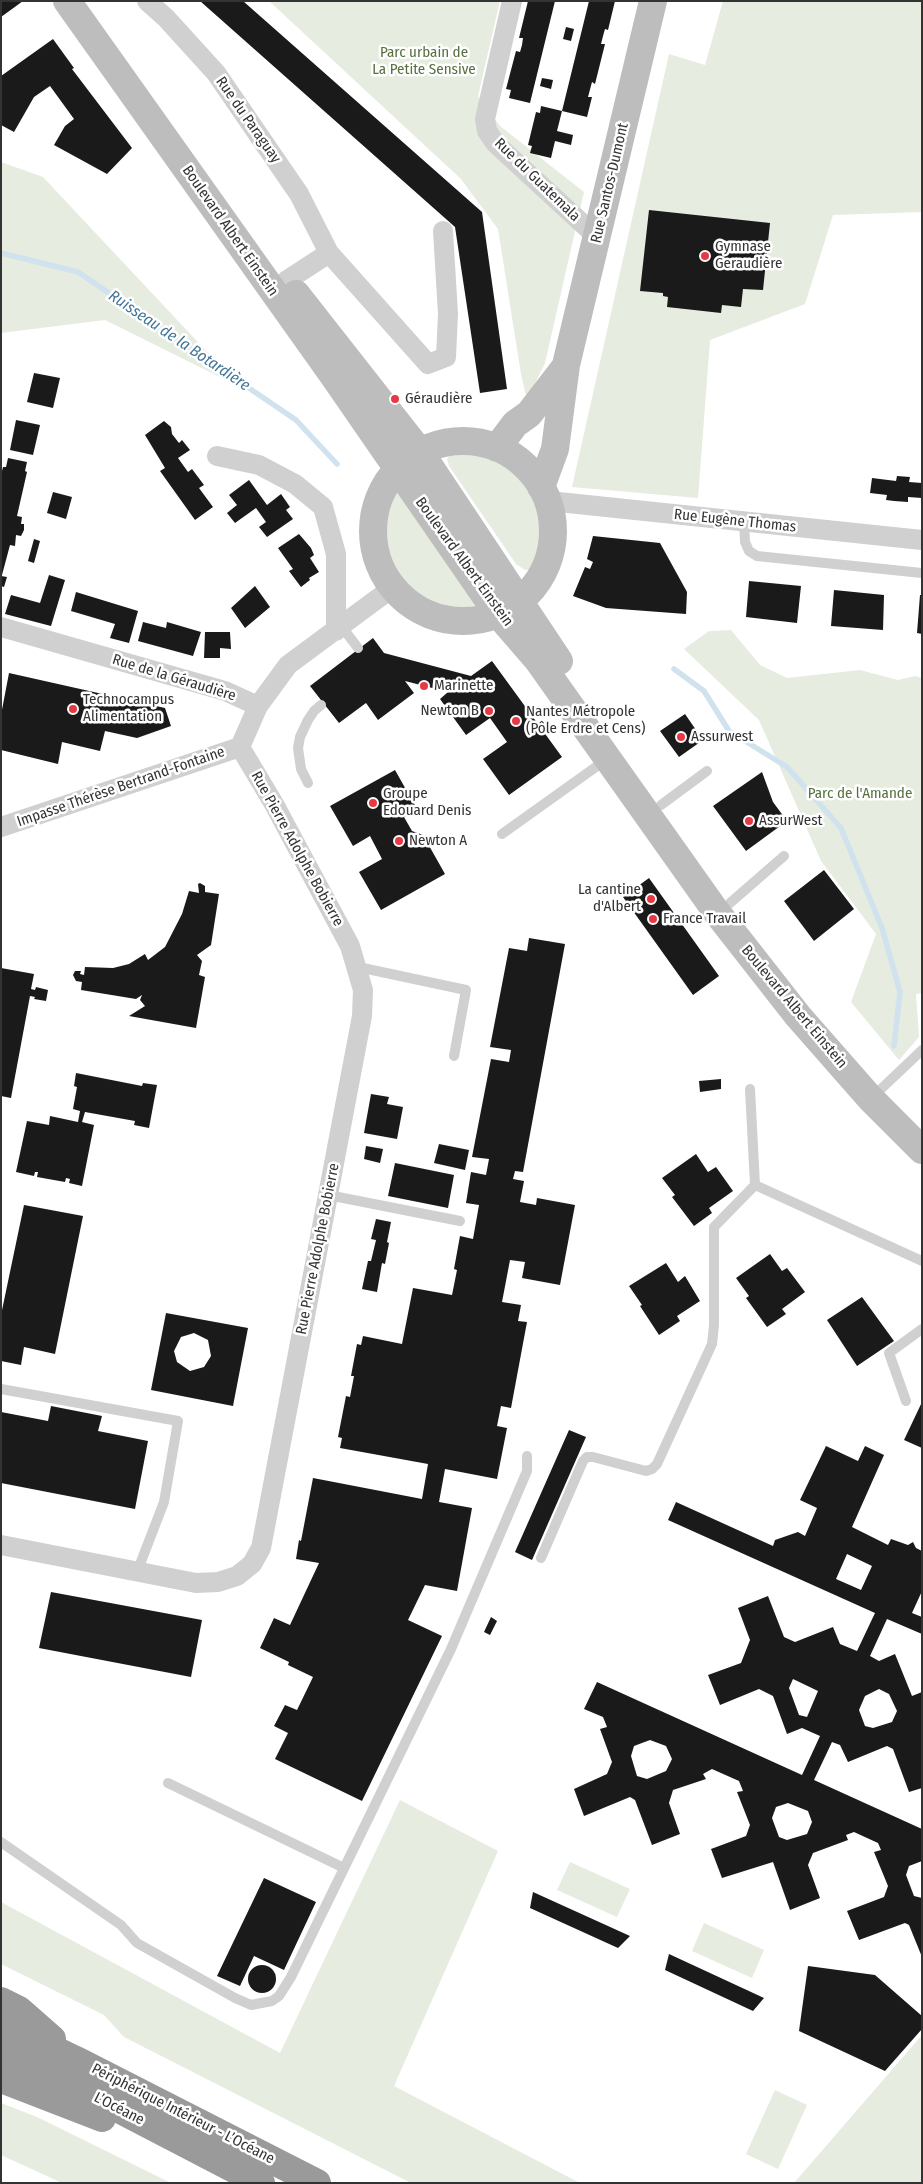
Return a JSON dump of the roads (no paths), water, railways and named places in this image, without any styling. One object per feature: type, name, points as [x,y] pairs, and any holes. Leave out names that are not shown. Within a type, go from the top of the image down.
[{"type":"highway","points":[[1,2001],[19,2010],[76,2060]]},
{"type":"highway","points":[[1,2024],[76,2060]]},
{"type":"highway","name":"L’Océane","points":[[1,2051],[115,2107],[236,2170]]},
{"type":"highway","name":"Périphérique Intérieur - L’Océane","points":[[76,2060],[317,2183]]},
{"type":"highway","points":[[1,2079],[236,2170],[261,2183]]},
{"type":"main road","name":"Boulevard Albert Einstein","points":[[67,1],[398,470],[661,805],[730,903],[810,1008],[881,1089],[922,1130]]},
{"type":"main road","name":"Boulevard Albert Einstein","points":[[88,1],[286,281],[420,452],[537,659],[715,910],[798,1016],[870,1098],[922,1150]]},
{"type":"main road","name":"Rue Santos-Dumont","points":[[545,494],[555,450],[566,365],[653,1]]},
{"type":"main road","name":"Rue Santos-Dumont","points":[[497,448],[515,424],[529,414],[566,365]]},
{"type":"main road","points":[[458,442],[482,444],[497,448],[526,467],[545,494],[553,524],[551,550],[535,586],[508,608],[476,620],[452,620],[427,612],[406,600],[392,588],[375,552],[373,524],[383,490],[398,470],[420,452],[439,444],[458,442]]},
{"type":"street","name":"Rue du Paraguay","points":[[147,1],[166,18],[216,73],[299,194],[329,253],[428,364],[446,357],[448,314],[443,231]]},
{"type":"street","name":"Rue du Guatemala","points":[[512,1],[485,119],[487,131],[496,144],[597,237]]},
{"type":"street","points":[[286,281],[329,253]]},
{"type":"street","points":[[217,456],[259,465],[296,484],[323,507],[336,554],[339,629]]},
{"type":"street","name":"Rue Eugène Thomas","points":[[545,494],[744,522],[922,540]]},
{"type":"street","points":[[240,747],[258,706],[288,665],[392,588]]},
{"type":"street","name":"Rue de la Géraudière","points":[[1,627],[225,691],[258,706]]},
{"type":"street","name":"Impasse Thérèse Bertrand-Fontaine","points":[[1,827],[240,747]]},
{"type":"street","name":"Rue Pierre Adolphe Bobierre","points":[[1,1545],[196,1583],[218,1582],[237,1576],[252,1564],[261,1548],[362,1016],[363,990],[358,967],[350,946],[279,812],[240,747]]},
{"type":"lane","points":[[744,522],[745,542],[750,551],[757,556],[922,574]]},
{"type":"lane","points":[[339,629],[358,648]]},
{"type":"lane","points":[[308,783],[301,769],[298,748],[300,737],[308,720],[321,705]]},
{"type":"lane","points":[[502,834],[608,758]]},
{"type":"lane","points":[[661,805],[707,772]]},
{"type":"lane","points":[[730,903],[784,856]]},
{"type":"lane","points":[[358,967],[466,990],[454,1056]]},
{"type":"lane","points":[[881,1089],[922,1050]]},
{"type":"lane","points":[[541,1558],[582,1461],[593,1457],[646,1471],[652,1469],[657,1464],[712,1344],[714,1326],[714,1227],[755,1185],[750,1089]]},
{"type":"lane","points":[[755,1185],[922,1261]]},
{"type":"lane","points":[[328,1194],[460,1221]]},
{"type":"lane","points":[[906,1401],[889,1353],[922,1329]]},
{"type":"lane","points":[[1,1389],[178,1421],[164,1502],[137,1572]]},
{"type":"lane","points":[[1,1842],[121,1925],[138,1943],[235,1998],[251,2005],[272,2002],[285,1988],[451,1649],[527,1471],[527,1456]]},
{"type":"lane","points":[[168,1783],[344,1868]]},
{"type":"waterway","name":"Ruisseau de la Botardière","points":[[1,253],[78,272],[296,420],[337,464]]},
{"type":"waterway","name":"Ruisseau de la Botardière","points":[[674,669],[704,691],[729,731],[787,767],[841,828],[882,928],[900,992],[894,1046]]},
{"type":"place","name":"Gymnase Geraudière","points":[[705,256]]},
{"type":"place","name":"Géraudière","points":[[395,399]]},
{"type":"place","name":"Marinette","points":[[424,686]]},
{"type":"place","name":"Technocampus Alimentation","points":[[73,709]]},
{"type":"place","name":"Newton B","points":[[489,711]]},
{"type":"place","name":"Nantes Métropole (Pôle Erdre et Cens)","points":[[516,721]]},
{"type":"place","name":"Assurwest","points":[[681,737]]},
{"type":"place","name":"Groupe Edouard Denis","points":[[373,803]]},
{"type":"place","name":"AssurWest","points":[[749,821]]},
{"type":"place","name":"Newton A","points":[[399,841]]},
{"type":"place","name":"La cantine d'Albert","points":[[651,899]]},
{"type":"place","name":"France Travail","points":[[653,919]]},
{"type":"park label","name":"Parc urbain de La Petite Sensive","points":[[424,62]]},
{"type":"park label","name":"Parc de l'Amande","points":[[860,794]]}]
